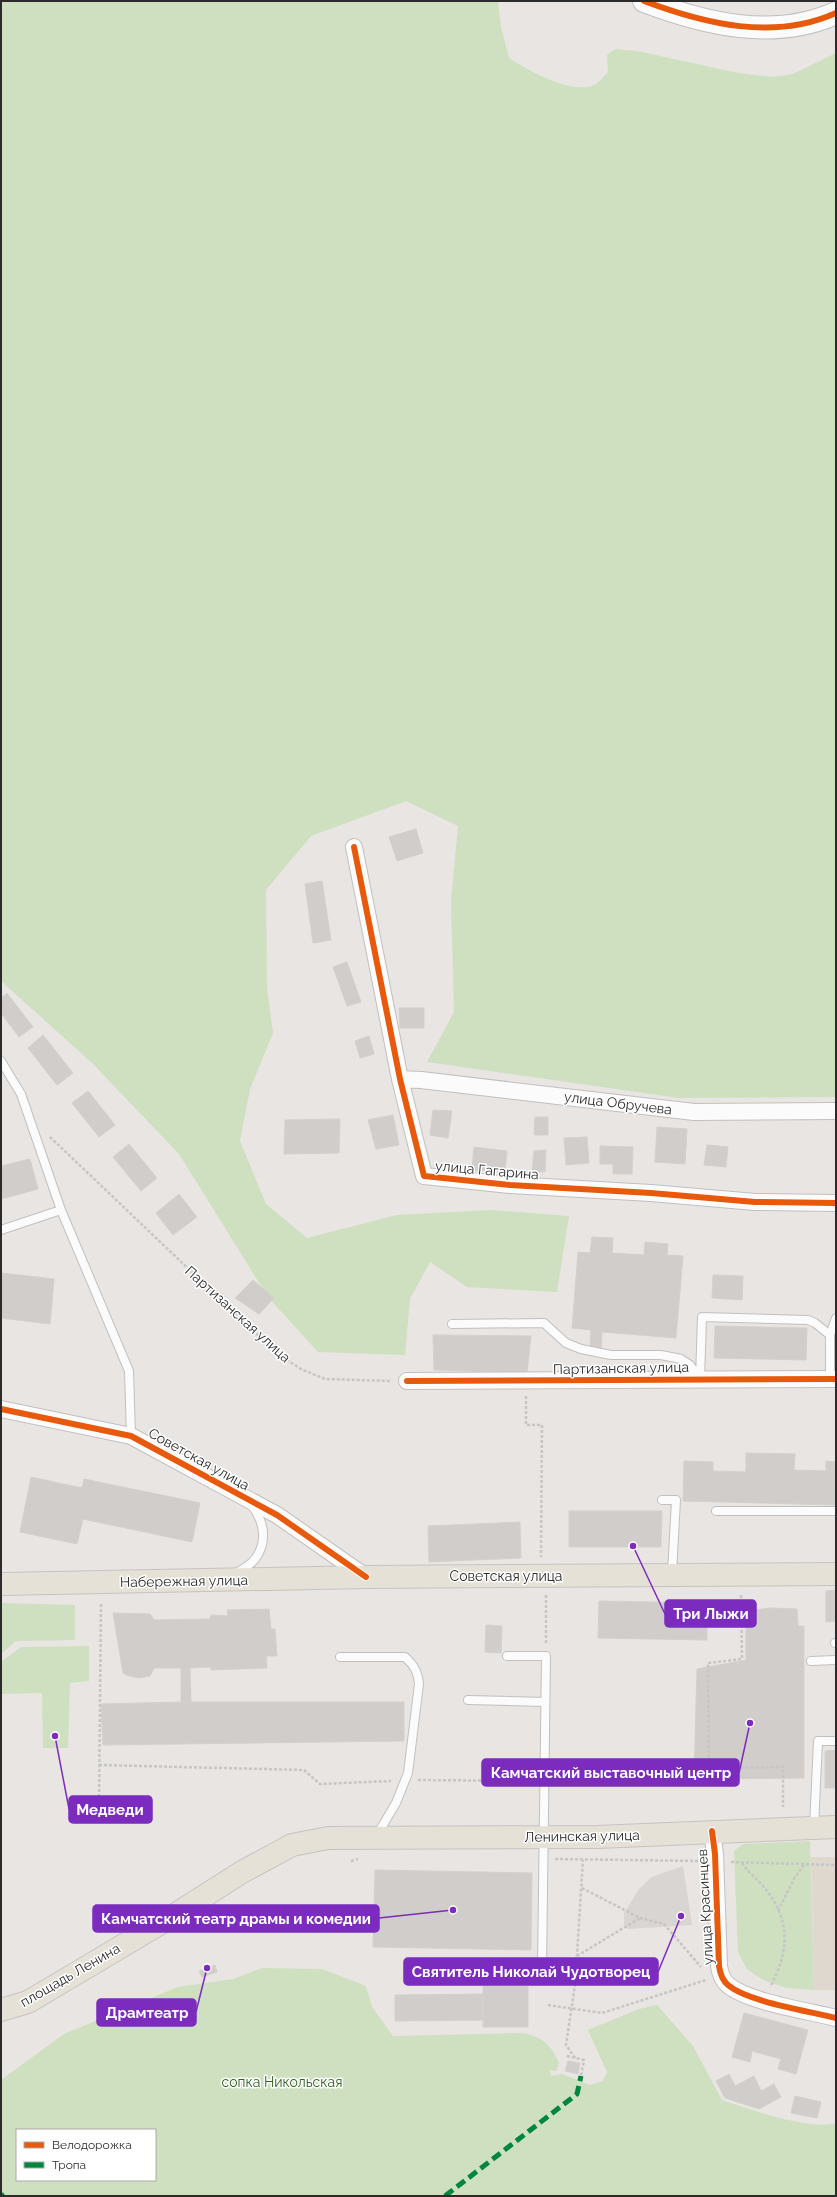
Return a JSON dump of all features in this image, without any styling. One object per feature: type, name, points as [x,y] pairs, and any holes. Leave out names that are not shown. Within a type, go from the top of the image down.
[{"type":"main road","name":"Советская улица","points":[[366,1577],[836,1574]]},
{"type":"main road","name":"Набережная улица","points":[[1,1584],[366,1577]]},
{"type":"main road","name":"Ленинская улица","points":[[328,1838],[544,1848],[597,1837],[836,1827]]},
{"type":"main road","name":"площадь Ленина","points":[[1,2010],[28,2002],[176,1914],[242,1872],[292,1845],[328,1838]]},
{"type":"street","points":[[644,1],[714,22],[764,29],[797,26],[836,13]]},
{"type":"street","name":"улица Гагарина","points":[[354,847],[400,1079],[424,1176],[510,1185],[651,1193],[755,1202],[836,1203]]},
{"type":"street","name":"улица Обручева","points":[[400,1079],[421,1080],[694,1112],[836,1111]]},
{"type":"street","name":"Партизанская улица","points":[[407,1381],[526,1382],[700,1379],[833,1379]]},
{"type":"street","name":"Советская улица","points":[[1,1409],[131,1436],[177,1459],[277,1515],[366,1577]]},
{"type":"street","name":"улица Красинцев","points":[[712,1831],[716,1861],[719,1966],[721,1976],[725,1983],[732,1988],[763,2000],[836,2018]]},
{"type":"lane","points":[[1,1061],[21,1094],[61,1210],[130,1371],[131,1436]]},
{"type":"lane","points":[[1,1230],[61,1210]]},
{"type":"lane","points":[[700,1379],[702,1317],[808,1320],[815,1323],[830,1335]]},
{"type":"lane","points":[[833,1379],[830,1335],[836,1318]]},
{"type":"lane","points":[[452,1324],[544,1323],[566,1343],[581,1349],[611,1355],[661,1355],[680,1359],[690,1365],[700,1379]]},
{"type":"lane","points":[[228,1580],[255,1559],[260,1549],[264,1532],[260,1515],[245,1498]]},
{"type":"lane","points":[[662,1500],[676,1500],[672,1575]]},
{"type":"lane","points":[[716,1510],[836,1511]]},
{"type":"lane","points":[[426,1970],[542,1968],[546,1656],[507,1656]]},
{"type":"lane","points":[[340,1657],[405,1657],[415,1668],[419,1684],[408,1773],[396,1803],[375,1839]]},
{"type":"lane","points":[[811,1661],[836,1660]]},
{"type":"lane","points":[[468,1700],[545,1702]]},
{"type":"lane","points":[[814,1827],[818,1741],[836,1741]]},
{"type":"path","points":[[526,1382],[526,1425],[542,1425],[541,1561]]},
{"type":"path","points":[[546,1593],[546,1656]]},
{"type":"path","points":[[741,1595],[742,1658],[708,1663],[708,1768],[783,1767],[783,1807]]},
{"type":"path","points":[[99,1802],[101,1598]]},
{"type":"path","points":[[99,1765],[304,1770],[320,1784],[405,1780]]},
{"type":"path","points":[[429,1780],[524,1781]]},
{"type":"path","points":[[544,1848],[583,1860],[716,1861],[836,1865]]},
{"type":"path","points":[[575,2058],[566,2045],[572,2009],[577,1956],[583,1860]]},
{"type":"path","points":[[742,1862],[772,1898],[784,1927],[786,1942],[780,1968],[763,2000]]},
{"type":"path","points":[[778,1912],[795,1877],[804,1865]]},
{"type":"path","points":[[582,1888],[640,1918],[664,1924],[706,1973],[721,1976]]},
{"type":"path","points":[[577,1956],[640,1918]]},
{"type":"path","points":[[548,2005],[602,2013],[721,1976]]},
{"type":"path","points":[[567,2056],[584,2060],[581,2076]]},
{"type":"shaded area","points":[[811,1857],[836,1857],[836,1990],[814,1990]]},
{"type":"shaded area","points":[[683,1866],[692,1925],[628,1929],[624,1924],[624,1913],[639,1889],[652,1877]]},
{"type":"green space","points":[[1,1],[498,1],[501,27],[509,58],[550,80],[574,87],[594,85],[600,81],[608,72],[607,55],[615,49],[637,51],[738,73],[773,77],[793,74],[836,53],[836,1097],[678,1098],[427,1062],[454,1012],[451,901],[458,826],[406,801],[311,836],[266,890],[267,988],[273,1033],[250,1089],[240,1141],[266,1204],[307,1238],[397,1215],[491,1210],[569,1216],[557,1292],[467,1287],[430,1262],[410,1299],[405,1355],[318,1352],[268,1297],[179,1154],[92,1063],[1,981]]},
{"type":"green space","points":[[1,1603],[75,1605],[75,1640],[16,1641],[1,1654]]},
{"type":"green space","points":[[89,1646],[89,1681],[70,1683],[68,1748],[43,1748],[42,1693],[1,1694],[1,1662],[21,1647]]},
{"type":"green space","points":[[810,1841],[814,1990],[787,1988],[763,1980],[747,1969],[738,1952],[734,1851],[743,1844]]},
{"type":"green space","name":"сопка Никольская","points":[[262,1968],[322,1969],[366,1986],[372,2007],[393,2036],[523,2033],[541,2039],[553,2051],[559,2063],[556,2071],[550,2070],[551,2076],[562,2074],[590,2085],[603,2081],[607,2072],[588,2030],[639,2009],[657,2005],[693,2046],[722,2100],[795,2122],[824,2125],[836,2123],[836,2196],[1,2196],[1,2080],[64,2034],[178,1987],[233,1979]]},
{"type":"building","points":[[416,829],[423,853],[397,861],[389,837]]},
{"type":"building","points":[[322,881],[331,940],[313,943],[305,884]]},
{"type":"building","points":[[347,962],[361,1002],[347,1006],[333,967]]},
{"type":"building","points":[[7,993],[33,1027],[19,1037],[1,1013],[1,998]]},
{"type":"building","points":[[399,1008],[424,1008],[424,1028],[400,1028]]},
{"type":"building","points":[[43,1035],[73,1073],[57,1085],[28,1048]]},
{"type":"building","points":[[369,1036],[374,1054],[360,1058],[355,1041]]},
{"type":"building","points":[[88,1091],[115,1125],[99,1137],[72,1103]]},
{"type":"building","points":[[433,1110],[452,1111],[448,1138],[430,1135]]},
{"type":"building","points":[[393,1115],[399,1145],[376,1149],[368,1120]]},
{"type":"building","points":[[535,1117],[548,1117],[548,1135],[534,1135]]},
{"type":"building","points":[[340,1119],[339,1153],[284,1154],[285,1120]]},
{"type":"building","points":[[657,1127],[687,1129],[685,1164],[655,1162]]},
{"type":"building","points":[[587,1137],[589,1163],[566,1165],[564,1138]]},
{"type":"building","points":[[129,1144],[157,1178],[141,1191],[113,1157]]},
{"type":"building","points":[[707,1145],[728,1147],[726,1167],[704,1165]]},
{"type":"building","points":[[600,1146],[633,1147],[632,1174],[613,1174],[613,1164],[600,1164]]},
{"type":"building","points":[[474,1147],[507,1151],[505,1172],[472,1170]]},
{"type":"building","points":[[546,1150],[545,1172],[532,1172],[534,1151]]},
{"type":"building","points":[[30,1159],[38,1189],[1,1199],[1,1166]]},
{"type":"building","points":[[179,1194],[197,1217],[173,1235],[156,1213]]},
{"type":"building","points":[[592,1237],[613,1238],[612,1253],[644,1255],[645,1242],[668,1244],[667,1255],[683,1256],[676,1338],[602,1332],[601,1349],[590,1349],[591,1330],[572,1328],[578,1252],[590,1253]]},
{"type":"building","points":[[1,1273],[54,1279],[50,1324],[1,1318]]},
{"type":"building","points":[[713,1275],[743,1276],[742,1300],[712,1298]]},
{"type":"building","points":[[253,1280],[274,1298],[259,1314],[235,1298]]},
{"type":"building","points":[[715,1326],[807,1328],[806,1360],[714,1358]]},
{"type":"building","points":[[433,1335],[531,1336],[527,1373],[434,1370]]},
{"type":"building","points":[[746,1453],[795,1454],[794,1470],[826,1471],[826,1461],[836,1462],[835,1505],[683,1501],[684,1461],[713,1462],[713,1471],[746,1472]]},
{"type":"building","points":[[31,1477],[82,1488],[84,1479],[200,1503],[192,1542],[83,1519],[77,1544],[20,1532]]},
{"type":"building","points":[[569,1511],[662,1511],[661,1547],[569,1547]]},
{"type":"building","points":[[520,1522],[521,1558],[429,1562],[428,1526]]},
{"type":"building","points":[[836,1590],[836,1621],[826,1622],[826,1591]]},
{"type":"building","points":[[599,1601],[707,1603],[707,1640],[598,1638]]},
{"type":"building","points":[[771,1608],[797,1609],[798,1626],[804,1626],[804,1778],[694,1778],[697,1669],[746,1660],[746,1611]]},
{"type":"building","points":[[269,1609],[271,1629],[275,1629],[277,1656],[266,1656],[267,1668],[211,1670],[211,1667],[190,1668],[191,1702],[404,1702],[404,1741],[103,1745],[101,1704],[181,1702],[181,1668],[154,1668],[150,1676],[138,1678],[123,1673],[113,1613],[150,1614],[154,1620],[210,1619],[211,1615],[228,1616],[227,1610]]},
{"type":"building","points":[[486,1625],[502,1626],[501,1653],[485,1652]]},
{"type":"building","points":[[836,1750],[836,1788],[825,1788],[825,1751]]},
{"type":"building","points":[[375,1870],[532,1873],[531,1950],[373,1947]]},
{"type":"building","points":[[215,1965],[217,1972],[202,1977],[199,1971]]},
{"type":"building","points":[[483,1986],[528,1986],[528,2027],[483,2027]]},
{"type":"building","points":[[483,1994],[483,2020],[395,2021],[395,1995]]},
{"type":"building","points":[[744,2013],[808,2030],[796,2074],[778,2069],[781,2059],[752,2051],[750,2062],[732,2057]]},
{"type":"building","points":[[568,2061],[580,2063],[578,2074],[565,2071]]},
{"type":"building","points":[[729,2074],[735,2086],[754,2076],[761,2091],[774,2084],[781,2097],[759,2109],[725,2098],[716,2081]]},
{"type":"building","points":[[795,2096],[821,2102],[817,2118],[791,2113]]},
{"type":"marked path","points":[[445,2196],[577,2094],[581,2076]]},
{"type":"cycle path","points":[[644,1],[691,17],[740,26],[764,28],[788,26],[812,21],[836,13]]},
{"type":"cycle path","points":[[354,847],[400,1079],[424,1176],[510,1185],[651,1193],[755,1202],[836,1203]]},
{"type":"cycle path","points":[[407,1381],[836,1379]]},
{"type":"cycle path","points":[[1,1409],[131,1436],[277,1515],[366,1577]]},
{"type":"cycle path","points":[[712,1831],[715,1854],[719,1966],[724,1981],[737,1991],[764,2001],[836,2018]]},
{"type":"place","name":"Три Лыжи","points":[[633,1546]]},
{"type":"place","name":"Камчатский выставочный центр","points":[[750,1723]]},
{"type":"place","name":"Медведи","points":[[55,1736]]},
{"type":"place","name":"Камчатский театр драмы и комедии","points":[[453,1910]]},
{"type":"place","name":"Святитель Николай Чудотворец","points":[[681,1916]]},
{"type":"place","name":"Драмтеатр","points":[[207,1968]]}]
